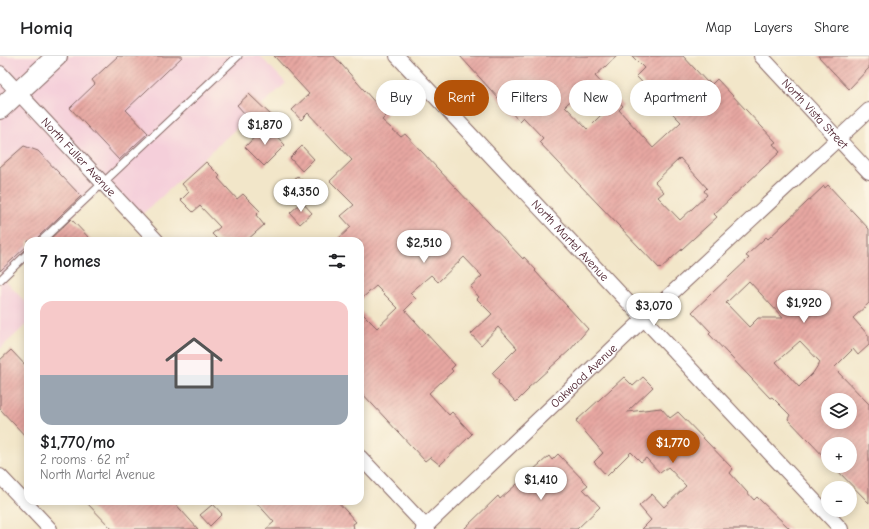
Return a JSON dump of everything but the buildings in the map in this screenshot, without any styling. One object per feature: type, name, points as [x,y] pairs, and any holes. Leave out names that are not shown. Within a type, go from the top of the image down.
[{"type":"main road","points":[[0,110],[57,56]]},
{"type":"street","name":"North Martel Avenue","points":[[397,56],[841,529]]},
{"type":"street","name":"North Vista Street","points":[[761,56],[869,172]]},
{"type":"street","name":"North Fuller Avenue","points":[[0,73],[153,237]]},
{"type":"street","name":"Oakwood Avenue","points":[[425,528],[644,318],[869,110]]},
{"type":"street","points":[[364,461],[425,528]]},
{"type":"street","points":[[0,476],[24,501]]},
{"type":"street","points":[[27,505],[50,529]]},
{"type":"lane","points":[[45,237],[238,56]]},
{"type":"lane","points":[[0,280],[24,257]]},
{"type":"shaded area","points":[[0,56],[260,56],[286,83],[136,220],[104,187],[50,237],[24,237],[24,262],[5,280],[24,301],[24,327],[0,349]]}]
